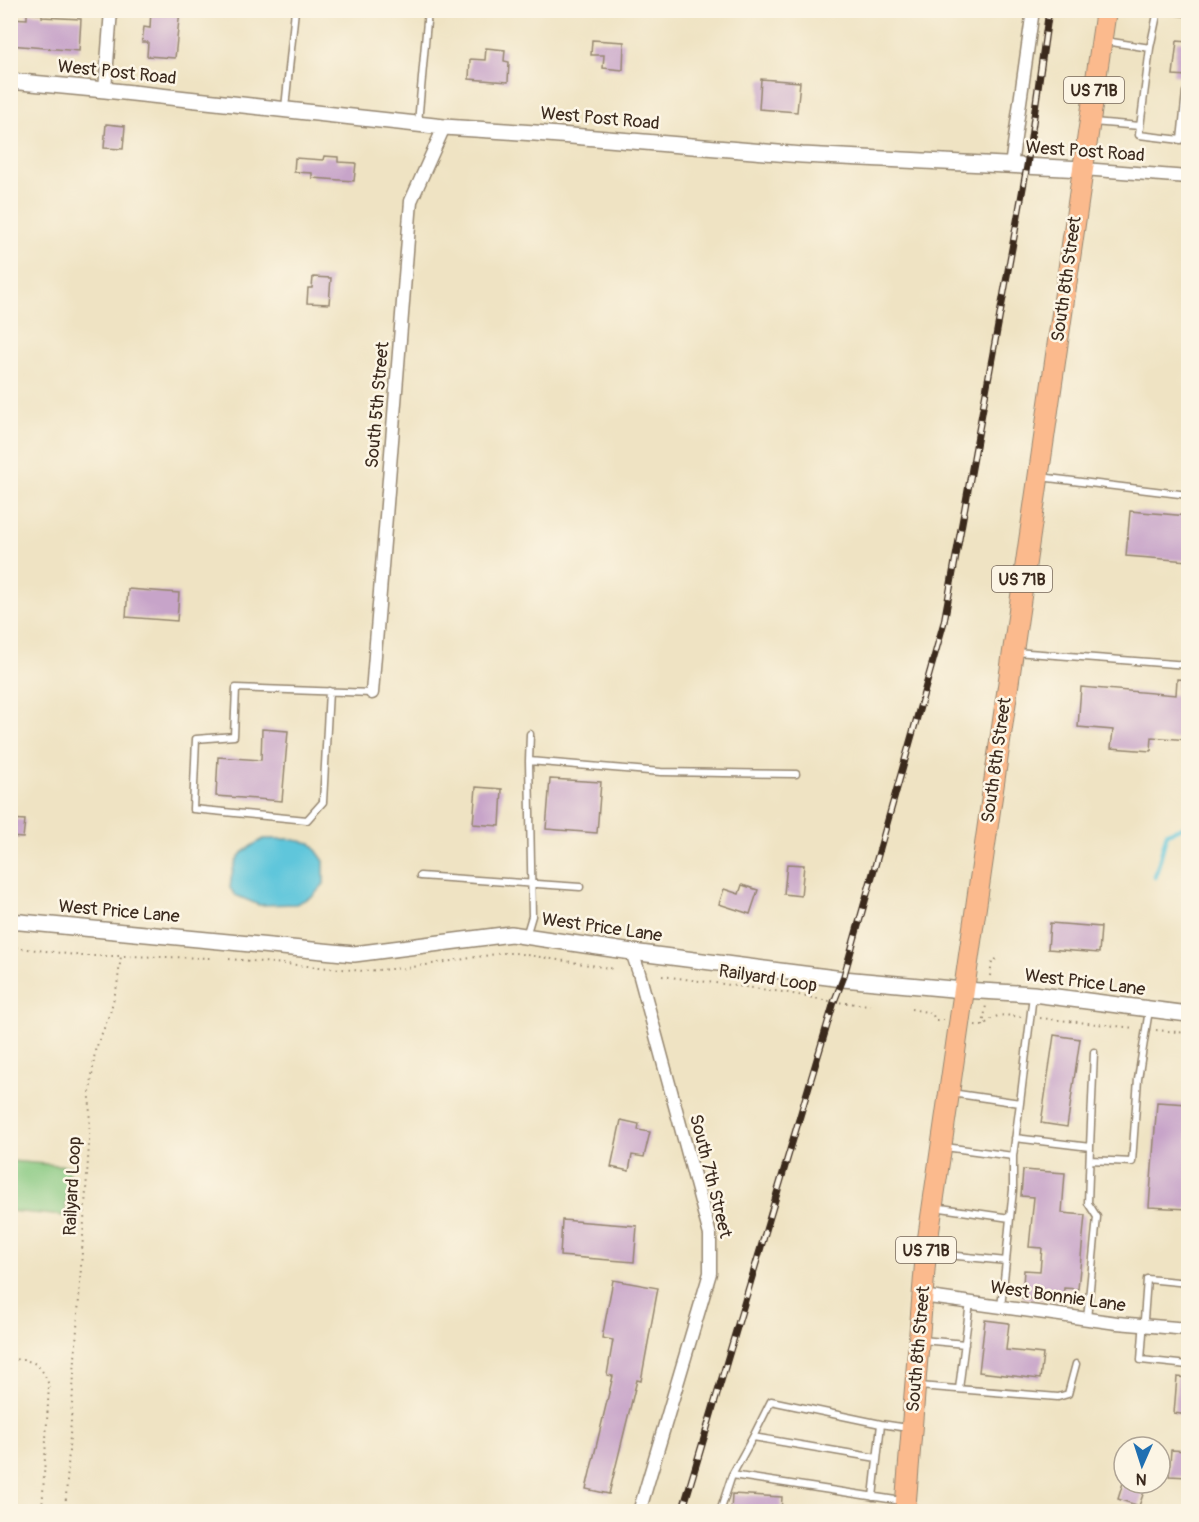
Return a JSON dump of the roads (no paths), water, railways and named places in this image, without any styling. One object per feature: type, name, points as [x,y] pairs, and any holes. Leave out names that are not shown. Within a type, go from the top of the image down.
[{"type":"main road","name":"South 8th Street","points":[[905,1507],[926,1252],[1106,10]]},
{"type":"street","points":[[105,90],[111,10]]},
{"type":"street","points":[[1011,166],[1034,10]]},
{"type":"street","name":"West Post Road","points":[[10,81],[444,127],[802,155],[1083,169],[1188,177]]},
{"type":"street","name":"South 5th Street","points":[[372,693],[411,201],[444,127]]},
{"type":"street","name":"West Price Lane","points":[[10,921],[354,954],[511,934],[843,979],[1033,994],[1188,1014]]},
{"type":"street","name":"South 7th Street","points":[[632,952],[710,1235],[710,1273],[639,1512]]},
{"type":"street","name":"West Bonnie Lane","points":[[922,1296],[1087,1319],[1188,1329]]},
{"type":"lane","points":[[285,110],[295,10]]},
{"type":"lane","points":[[418,124],[428,10]]},
{"type":"lane","points":[[1158,10],[1150,48],[1139,135],[1181,140],[1186,92]]},
{"type":"lane","points":[[1165,10],[1188,14]]},
{"type":"lane","points":[[1101,40],[1150,48]]},
{"type":"lane","points":[[1090,122],[1140,126]]},
{"type":"lane","points":[[1037,477],[1188,495]]},
{"type":"lane","points":[[1012,652],[1188,665]]},
{"type":"lane","points":[[328,691],[323,802],[308,820],[193,809],[196,739],[234,736],[236,688],[328,691],[372,693]]},
{"type":"lane","points":[[526,936],[532,916],[530,734]]},
{"type":"lane","points":[[529,761],[661,772],[796,774]]},
{"type":"lane","points":[[420,876],[580,887]]},
{"type":"lane","points":[[1001,1307],[1013,1190],[1013,1156],[1033,994]]},
{"type":"lane","points":[[1090,1160],[1132,1162],[1138,1079],[1149,1010]]},
{"type":"lane","points":[[1087,1319],[1096,1217],[1088,1203],[1094,1052]]},
{"type":"lane","points":[[948,1092],[1020,1103]]},
{"type":"lane","points":[[1016,1138],[1090,1147]]},
{"type":"lane","points":[[941,1146],[1013,1156]]},
{"type":"lane","points":[[933,1207],[1010,1218]]},
{"type":"lane","points":[[926,1252],[1006,1260]]},
{"type":"lane","points":[[1188,1283],[1147,1279],[1141,1360],[1188,1365]]},
{"type":"lane","points":[[959,1389],[970,1302]]},
{"type":"lane","points":[[919,1340],[965,1344]]},
{"type":"lane","points":[[915,1386],[1058,1397],[1068,1394],[1076,1364]]},
{"type":"lane","points":[[720,1512],[732,1475],[771,1401],[880,1424],[912,1428]]},
{"type":"lane","points":[[873,1497],[880,1424]]},
{"type":"lane","points":[[753,1437],[877,1458]]},
{"type":"lane","points":[[732,1475],[873,1497],[905,1507]]},
{"type":"water","points":[[264,839],[288,839],[311,843],[324,861],[324,884],[313,896],[296,904],[259,905],[235,895],[230,888],[238,857]]},
{"type":"waterway","points":[[1155,877],[1167,833],[1188,825]]},
{"type":"railway","points":[[682,1512],[834,1002],[843,979],[944,622],[1027,166],[1049,10]]}]
